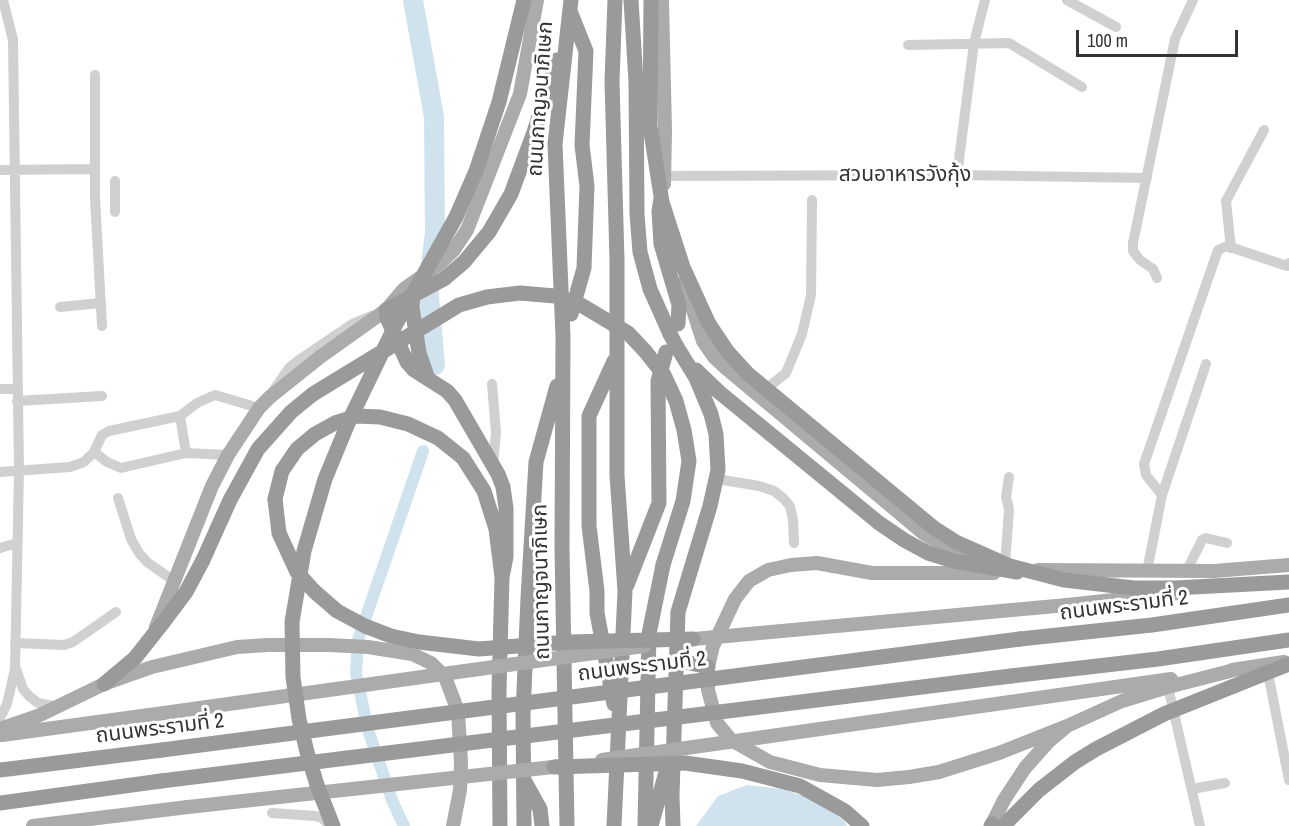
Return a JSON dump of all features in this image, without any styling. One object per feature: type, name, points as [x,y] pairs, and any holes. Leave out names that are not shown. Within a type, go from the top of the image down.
[{"type":"highway","points":[[332,826],[307,752],[293,677],[292,622],[304,551],[325,479],[349,422],[396,324],[456,217],[476,171],[499,102],[524,0]]},
{"type":"highway","points":[[614,826],[625,591],[617,474],[617,260],[612,81],[615,0]]},
{"type":"highway","points":[[631,0],[636,82],[637,214],[640,252],[650,289],[675,343],[705,397],[716,434],[718,470],[710,506],[678,612],[673,746],[673,826]]},
{"type":"highway","points":[[651,0],[650,126],[662,202],[675,246],[704,314],[727,351],[748,374],[934,528],[956,542],[1010,566],[1064,580],[1134,588],[1185,588],[1289,580]]},
{"type":"highway","name":"ถนนกาญจนาภิเษก","points":[[567,826],[562,548],[563,337],[555,144],[570,4]]},
{"type":"highway","name":"ถนนกาญจนาภิเษก","points":[[563,337],[580,283],[586,251],[587,186],[582,145],[586,51],[570,4]]},
{"type":"highway","points":[[502,577],[506,557],[506,508],[503,487],[455,400],[447,391],[414,370],[402,353],[387,318],[386,310],[411,292],[444,279],[464,262],[489,232],[511,194],[534,132],[566,29]]},
{"type":"highway","points":[[625,591],[659,503],[658,381],[675,343],[679,305],[661,244],[659,211],[663,179]]},
{"type":"highway","points":[[411,292],[419,353],[428,379]]},
{"type":"highway","points":[[104,684],[135,658],[186,592],[258,449],[291,412],[313,394],[459,305],[487,297],[520,293],[555,296],[581,305],[628,333],[664,375],[676,401],[684,430],[689,461],[683,501],[663,566],[649,634],[645,826]]},
{"type":"highway","points":[[675,343],[719,392],[879,523],[904,540],[954,561],[1034,575]]},
{"type":"highway","points":[[617,355],[589,416],[589,526],[597,591],[597,613],[619,729]]},
{"type":"highway","points":[[524,826],[523,714],[536,462],[562,366]]},
{"type":"highway","points":[[500,826],[499,690],[502,577],[496,528],[483,491],[463,458],[438,438],[408,424],[380,417],[357,416],[335,423],[315,434],[297,449],[282,471],[275,500],[279,534],[297,572],[314,591],[337,611],[365,626],[391,636],[419,642],[479,649],[569,642],[693,639]]},
{"type":"highway","name":"ถนนพระรามที่ 2","points":[[0,770],[1020,639],[1173,622],[1289,605]]},
{"type":"highway","points":[[0,803],[161,780],[1158,659],[1289,640]]},
{"type":"highway","points":[[677,660],[708,667]]},
{"type":"highway","points":[[994,826],[1056,776],[1112,740],[1164,714],[1289,663]]},
{"type":"highway","points":[[499,690],[523,714]]},
{"type":"highway","points":[[651,826],[673,746]]},
{"type":"highway","points":[[554,767],[686,763],[742,771],[800,786],[845,811],[862,826]]},
{"type":"highway","points":[[524,781],[536,799],[542,826]]},
{"type":"main road","points":[[411,292],[453,251],[467,230],[478,205],[520,94],[537,0]]},
{"type":"main road","points":[[662,0],[665,130],[663,179],[682,274],[703,341],[714,357],[757,396],[923,533],[944,546],[966,555],[1005,565],[1043,570],[1214,571],[1289,565]]},
{"type":"main road","points":[[150,640],[212,486],[228,455],[259,408],[270,397],[386,310]]},
{"type":"main road","points":[[1132,571],[1034,575],[967,572],[872,573],[817,563],[768,570],[749,581],[735,599],[713,646],[708,667],[708,690],[712,710],[717,723],[731,740],[770,762],[820,775],[877,780],[939,772],[999,753],[1122,701],[1238,669]]},
{"type":"main road","name":"ถนนพระรามที่ 2","points":[[0,735],[693,639],[1067,605],[1289,580]]},
{"type":"main road","points":[[0,729],[59,707],[104,684],[152,667],[237,647],[329,645],[368,647],[412,654],[431,663],[445,677],[458,711],[461,742],[460,790],[453,826]]},
{"type":"main road","points":[[33,826],[554,767],[1289,663]]},
{"type":"main road","points":[[994,826],[1004,800],[1025,768],[1049,741],[1067,726]]},
{"type":"main road","points":[[58,822],[96,826]]},
{"type":"street","points":[[957,175],[974,43],[985,0]]},
{"type":"street","points":[[1067,0],[1116,27]]},
{"type":"street","points":[[1157,279],[1153,269],[1140,260],[1133,251],[1132,243],[1175,39],[1193,0]]},
{"type":"street","points":[[0,718],[8,704],[15,669],[19,470],[13,40],[3,6]]},
{"type":"street","points":[[908,45],[1009,43],[1082,87]]},
{"type":"street","points":[[95,75],[95,198],[102,326]]},
{"type":"street","points":[[1231,248],[1226,201],[1264,130]]},
{"type":"street","points":[[0,170],[95,169]]},
{"type":"street","name":"สวนอาหารวังกุ้ง","points":[[663,179],[957,175],[1147,177]]},
{"type":"street","points":[[115,181],[115,212]]},
{"type":"street","points":[[95,198],[115,197]]},
{"type":"street","points":[[757,396],[786,373],[802,334],[811,295],[812,200]]},
{"type":"street","points":[[1162,495],[1146,475],[1144,464],[1218,250],[1227,246],[1287,266],[1289,263]]},
{"type":"street","points":[[60,307],[101,303]]},
{"type":"street","points":[[1147,571],[1162,495],[1206,364]]},
{"type":"street","points":[[492,384],[496,432],[493,466]]},
{"type":"street","points":[[0,389],[17,389]]},
{"type":"street","points":[[0,472],[70,467],[84,462],[94,452],[102,435],[109,431],[180,416],[197,403],[215,395],[259,408]]},
{"type":"street","points":[[17,401],[102,396]]},
{"type":"street","points":[[180,416],[186,453]]},
{"type":"street","points":[[94,452],[107,462],[121,468],[186,453],[228,455]]},
{"type":"street","points":[[1005,565],[1009,509],[1006,497],[1009,477]]},
{"type":"street","points":[[717,479],[759,486],[774,491],[783,498],[790,506],[794,543]]},
{"type":"street","points":[[118,498],[131,539],[139,553],[147,562],[174,581]]},
{"type":"street","points":[[1187,570],[1202,540],[1206,538],[1227,543]]},
{"type":"street","points":[[0,548],[18,543]]},
{"type":"street","points":[[15,643],[64,645],[73,642],[116,612]]},
{"type":"street","points":[[1266,665],[1289,780]]},
{"type":"street","points":[[15,669],[29,696],[38,703],[59,707]]},
{"type":"street","points":[[1168,687],[1200,826]]},
{"type":"street","points":[[1192,789],[1226,783]]},
{"type":"street","points":[[272,813],[315,816],[322,818],[332,826]]},
{"type":"water","points":[[747,785],[783,789],[818,801],[843,819],[847,826],[696,826],[718,796]]},
{"type":"waterway","points":[[413,0],[434,117],[435,233],[428,286],[435,365]]},
{"type":"waterway","points":[[404,826],[392,800],[368,730],[356,673],[358,640],[423,451]]}]
